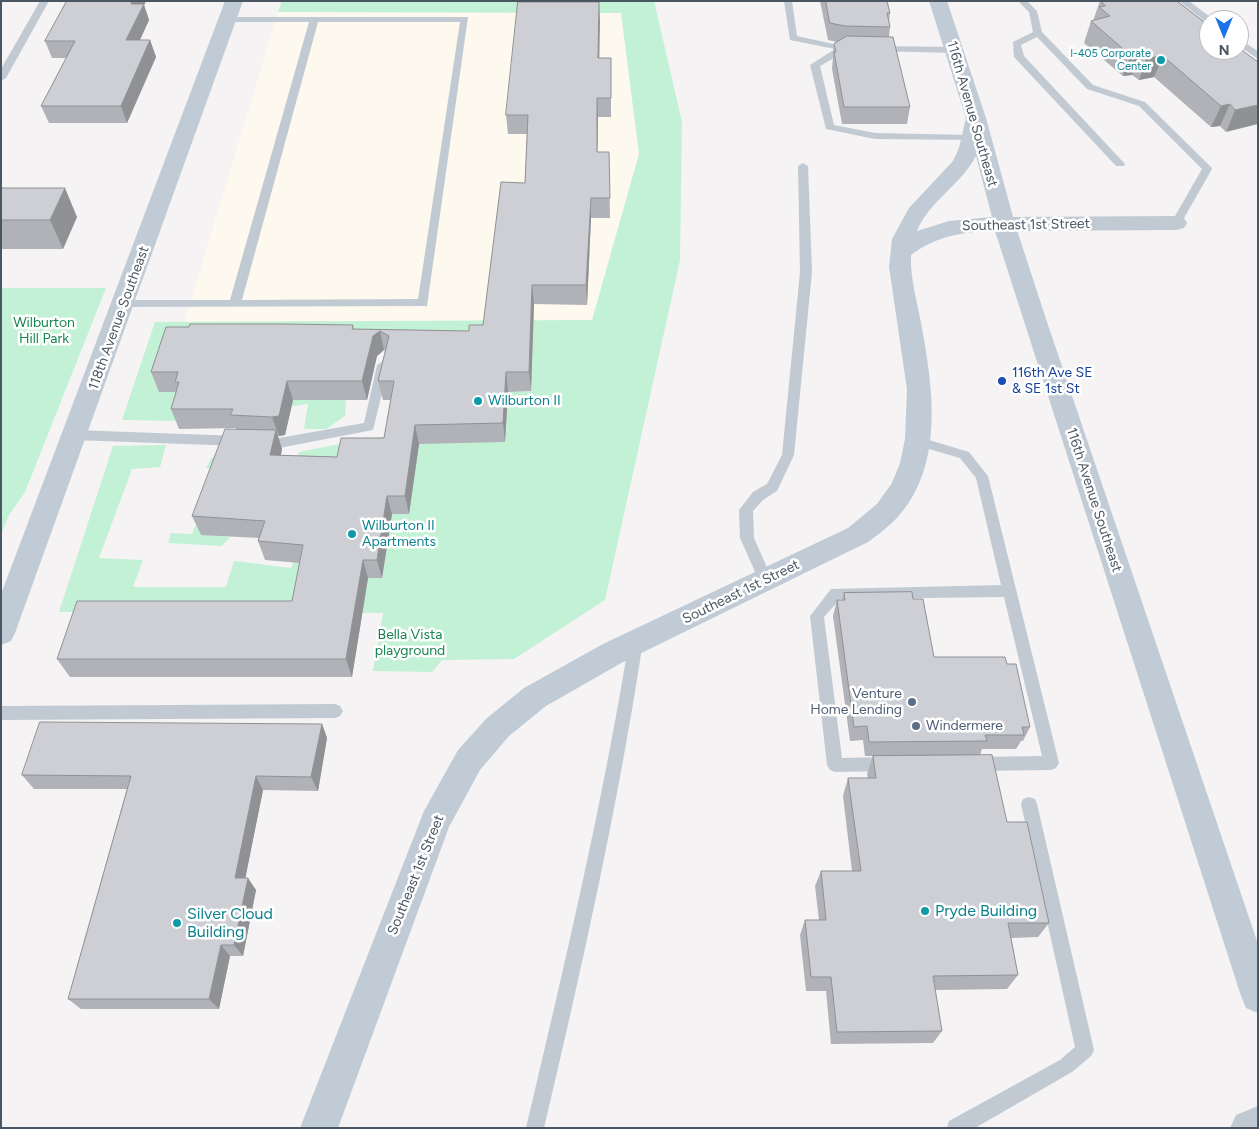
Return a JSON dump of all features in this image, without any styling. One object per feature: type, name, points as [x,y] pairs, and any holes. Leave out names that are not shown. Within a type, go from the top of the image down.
[{"type":"street","name":"116th Avenue Southeast","points":[[938,1],[976,118],[1004,224],[1258,996]]},
{"type":"street","name":"118th Avenue Southeast","points":[[1,633],[231,10]]},
{"type":"street","points":[[900,253],[912,218],[920,206],[957,169],[968,152],[976,118]]},
{"type":"street","name":"Southeast 1st Street","points":[[319,1128],[435,821],[469,760],[498,727],[535,697],[636,642],[858,535],[889,510],[909,478],[919,442],[921,411],[911,331],[900,271],[900,253],[917,238],[957,225],[1176,223]]},
{"type":"street","points":[[1248,1128],[1258,1125]]},
{"type":"lane","points":[[1,78],[46,1]]},
{"type":"lane","points":[[788,1],[793,38],[842,48],[954,50]]},
{"type":"lane","points":[[1022,1],[1033,11],[1038,33],[1090,87],[1142,104],[1207,169],[1176,223]]},
{"type":"lane","points":[[1183,1],[1199,13]]},
{"type":"lane","points":[[124,304],[423,303],[465,18],[314,18],[231,10]]},
{"type":"lane","points":[[235,304],[314,18]]},
{"type":"lane","points":[[1038,33],[1016,44],[1018,57],[1120,164]]},
{"type":"lane","points":[[842,48],[815,65],[830,127],[875,136],[971,138]]},
{"type":"lane","points":[[766,581],[747,538],[746,510],[758,496],[772,487],[788,456],[806,272],[804,166]]},
{"type":"lane","points":[[75,435],[279,443],[369,428],[385,356]]},
{"type":"lane","points":[[919,442],[964,455],[982,476],[1051,763],[963,764]]},
{"type":"lane","points":[[904,764],[835,765],[817,616],[836,593],[1009,591]]},
{"type":"lane","points":[[535,1128],[583,924],[622,732],[636,642]]},
{"type":"lane","points":[[1,713],[335,711]]},
{"type":"lane","points":[[956,1128],[1066,1066],[1085,1050],[1029,804]]},
{"type":"shaded area","points":[[278,12],[621,13],[639,154],[592,320],[184,323]]},
{"type":"green space","name":"Bella Vista playground","points":[[282,1],[654,1],[682,122],[680,260],[605,600],[514,659],[442,660],[432,672],[373,671],[383,613],[59,612],[113,446],[166,445],[160,467],[132,469],[99,558],[143,560],[133,587],[226,587],[234,561],[291,568],[297,552],[382,577],[392,514],[409,514],[297,470],[299,452],[371,438],[446,430],[505,442],[508,392],[531,391],[532,343],[333,339],[318,400],[346,400],[345,416],[326,429],[304,429],[308,404],[181,421],[122,420],[155,322],[592,320],[639,154],[621,13],[278,12]]},
{"type":"green space","name":"Wilburton Hill Park","points":[[1,288],[106,288],[25,492],[9,515],[1,534]]},
{"type":"green space","points":[[212,457],[257,459],[201,534],[230,537],[222,546],[168,543],[171,533],[192,534],[220,469],[206,468]]},
{"type":"building","points":[[67,1],[132,1],[131,4],[144,4],[126,40],[150,40],[121,106],[41,106],[75,41],[45,41]]},
{"type":"building","points":[[826,1],[887,1],[890,13],[887,13],[890,27],[845,26],[830,23]]},
{"type":"building","points":[[1101,1],[1177,1],[1199,18],[1199,60],[1249,60],[1249,55],[1258,62],[1258,105],[1235,110],[1230,104],[1221,106],[1163,56],[1147,58],[1140,53],[1130,55],[1091,21],[1110,16],[1099,7],[1105,6]]},
{"type":"building","points":[[518,2],[599,2],[598,58],[611,58],[611,98],[597,98],[597,152],[609,152],[610,198],[591,198],[586,285],[532,285],[529,372],[506,372],[503,423],[415,425],[405,496],[387,496],[377,560],[363,560],[346,659],[57,659],[77,601],[292,601],[303,545],[258,541],[265,521],[192,516],[225,429],[276,430],[270,455],[337,457],[341,438],[384,438],[394,381],[378,381],[389,336],[380,331],[373,336],[362,381],[287,381],[279,416],[272,417],[230,415],[233,409],[171,409],[179,382],[175,382],[178,372],[151,372],[166,327],[189,327],[190,324],[282,324],[353,325],[352,329],[469,331],[469,325],[483,325],[501,182],[525,183],[528,115],[506,115]]},
{"type":"building","points":[[847,36],[893,37],[910,107],[844,107],[834,44]]},
{"type":"building","points":[[1,188],[65,188],[50,220],[1,220]]},
{"type":"building","points":[[912,592],[913,599],[923,599],[934,657],[1005,657],[1007,664],[1016,664],[1030,727],[1022,727],[1024,735],[985,735],[987,741],[869,742],[867,726],[854,727],[837,600],[845,600],[844,593]]},
{"type":"building","points":[[40,722],[322,724],[311,777],[256,776],[235,878],[248,878],[234,945],[221,945],[209,999],[68,999],[131,776],[22,775]]},
{"type":"building","name":"Pryde Building","points":[[992,755],[1007,822],[1027,822],[1049,923],[1008,923],[1018,975],[933,976],[942,1031],[837,1032],[831,977],[811,977],[805,920],[826,920],[821,871],[861,871],[848,778],[876,778],[873,756]]},
{"type":"place","name":"I-405 Corporate Center","points":[[1161,60]]},
{"type":"place","name":"116th Ave SE & SE 1st St","points":[[1002,381]]},
{"type":"place","name":"Wilburton II","points":[[478,401]]},
{"type":"place","name":"Wilburton II Apartments","points":[[352,534]]},
{"type":"place","name":"Venture Home Lending","points":[[912,702]]},
{"type":"place","name":"Windermere","points":[[916,726]]},
{"type":"place","name":"Pryde Building","points":[[925,911]]},
{"type":"place","name":"Silver Cloud Building","points":[[177,923]]}]
